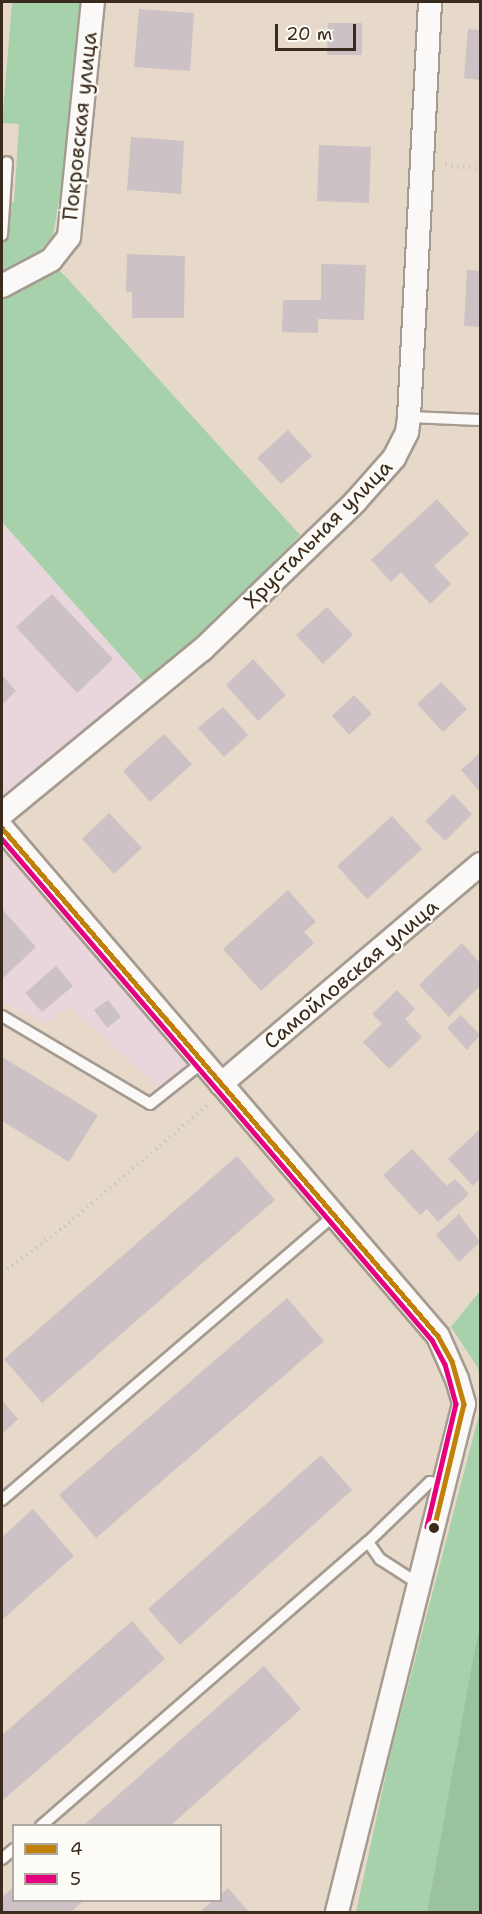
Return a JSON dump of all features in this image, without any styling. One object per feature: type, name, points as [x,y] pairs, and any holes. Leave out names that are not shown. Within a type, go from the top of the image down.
[{"type":"street","name":"Покровская улица","points":[[2,286],[51,260],[69,237],[93,2]]},
{"type":"street","name":"Хрустальная улица","points":[[2,814],[202,650],[355,502],[394,458],[407,432],[409,417],[430,2]]},
{"type":"street","points":[[2,828],[438,1336],[452,1361],[465,1404],[337,1912]]},
{"type":"street","name":"Самойловская улица","points":[[221,1084],[480,864]]},
{"type":"lane","points":[[2,235],[7,162]]},
{"type":"lane","points":[[409,417],[480,420]]},
{"type":"lane","points":[[2,1016],[150,1104],[202,1062]]},
{"type":"lane","points":[[2,1500],[334,1215]]},
{"type":"lane","points":[[43,1824],[368,1542],[430,1482],[446,1485]]},
{"type":"lane","points":[[368,1542],[380,1559],[419,1584]]},
{"type":"path","points":[[423,163],[480,169]]},
{"type":"path","points":[[2,1273],[64,1227],[206,1107],[221,1084]]},
{"type":"shaded area","points":[[2,522],[144,682],[11,793],[2,795]]},
{"type":"shaded area","points":[[2,851],[198,1076],[171,1099],[69,1006],[46,1025],[2,1001]]},
{"type":"green space","points":[[81,2],[62,184],[53,235],[39,252],[66,277],[300,535],[197,641],[144,682],[2,522],[2,207],[14,202],[19,124],[2,123],[12,3]]},
{"type":"green space","points":[[480,1291],[480,1386],[478,1368],[451,1327]]},
{"type":"green space","points":[[480,1411],[480,1626],[427,1912],[356,1912],[391,1751]]},
{"type":"green space","points":[[480,1626],[480,1912],[427,1912],[474,1654]]},
{"type":"building","points":[[139,9],[194,13],[190,71],[134,67]]},
{"type":"building","points":[[328,23],[362,23],[362,55],[327,55]]},
{"type":"building","points":[[468,29],[480,30],[480,80],[464,78]]},
{"type":"building","points":[[131,137],[184,141],[181,194],[127,190]]},
{"type":"building","points":[[319,145],[371,147],[369,203],[317,201]]},
{"type":"building","points":[[127,254],[185,256],[184,318],[132,318],[132,292],[126,292]]},
{"type":"building","points":[[321,264],[366,265],[364,320],[318,319],[318,333],[282,332],[283,300],[321,300]]},
{"type":"building","points":[[467,270],[480,271],[480,327],[464,326]]},
{"type":"building","points":[[288,430],[312,456],[281,484],[257,458]]},
{"type":"building","points":[[437,499],[469,534],[434,566],[451,584],[430,604],[401,572],[391,582],[371,560]]},
{"type":"building","points":[[52,594],[113,659],[77,693],[16,627]]},
{"type":"building","points":[[327,607],[353,635],[323,664],[296,635]]},
{"type":"building","points":[[253,659],[286,695],[258,721],[226,685]]},
{"type":"building","points":[[2,675],[16,691],[2,705]]},
{"type":"building","points":[[441,682],[467,709],[443,732],[417,704]]},
{"type":"building","points":[[354,695],[372,714],[349,735],[332,716]]},
{"type":"building","points":[[223,707],[248,735],[224,757],[198,728]]},
{"type":"building","points":[[164,734],[192,764],[150,802],[123,771]]},
{"type":"building","points":[[480,753],[480,792],[461,770]]},
{"type":"building","points":[[453,794],[472,814],[445,841],[425,821]]},
{"type":"building","points":[[109,813],[142,848],[114,874],[82,839]]},
{"type":"building","points":[[392,816],[422,849],[367,899],[337,866]]},
{"type":"building","points":[[288,890],[316,922],[304,932],[314,943],[261,991],[223,949]]},
{"type":"building","points":[[2,909],[36,947],[2,979]]},
{"type":"building","points":[[462,943],[480,963],[480,986],[449,1017],[419,985]]},
{"type":"building","points":[[56,966],[73,986],[42,1012],[25,993]]},
{"type":"building","points":[[397,990],[415,1009],[405,1019],[422,1037],[389,1069],[363,1042],[382,1024],[372,1014]]},
{"type":"building","points":[[108,1000],[121,1017],[107,1028],[94,1010]]},
{"type":"building","points":[[461,1015],[480,1035],[467,1050],[447,1028]]},
{"type":"building","points":[[2,1057],[98,1115],[69,1162],[2,1121]]},
{"type":"building","points":[[479,1130],[480,1179],[473,1186],[448,1159]]},
{"type":"building","points":[[412,1149],[447,1186],[455,1179],[469,1194],[438,1222],[427,1209],[420,1215],[383,1175]]},
{"type":"building","points":[[237,1156],[275,1200],[42,1403],[4,1359]]},
{"type":"building","points":[[459,1214],[480,1242],[459,1262],[436,1235]]},
{"type":"building","points":[[287,1298],[324,1341],[96,1538],[59,1495]]},
{"type":"building","points":[[2,1400],[18,1419],[2,1434]]},
{"type":"building","points":[[321,1455],[352,1490],[180,1645],[148,1609]]},
{"type":"building","points":[[33,1509],[74,1556],[2,1620],[2,1537]]},
{"type":"building","points":[[132,1621],[165,1659],[2,1801],[2,1735]]},
{"type":"building","points":[[264,1666],[301,1709],[172,1824],[85,1824]]},
{"type":"building","points":[[228,1888],[249,1912],[200,1912],[212,1902],[222,1902],[222,1893]]},
{"type":"building","points":[[12,1889],[12,1902],[82,1902],[71,1912],[2,1912],[2,1897]]},
{"type":"transit line","name":"4","points":[[2,828],[438,1336],[452,1361],[464,1404],[434,1529]]},
{"type":"transit line","name":"5","points":[[2,839],[432,1340],[445,1364],[456,1404],[427,1527]]}]
